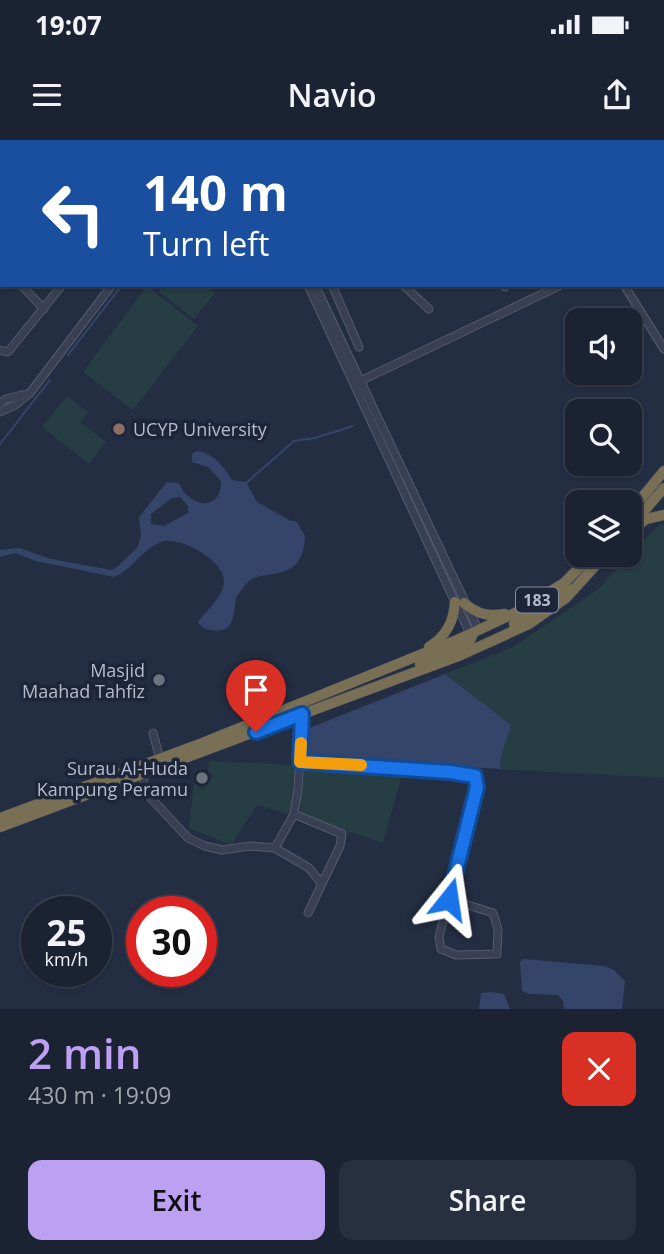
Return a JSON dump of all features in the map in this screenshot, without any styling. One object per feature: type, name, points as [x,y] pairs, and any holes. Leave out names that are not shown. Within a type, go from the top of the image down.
[{"type":"highway","points":[[642,498],[664,471]]},
{"type":"highway","points":[[642,515],[664,488]]},
{"type":"highway","points":[[642,522],[664,515]]},
{"type":"highway","name":"183","points":[[0,818],[160,759],[474,632],[519,611],[564,583],[580,567]]},
{"type":"highway","name":"183","points":[[0,827],[461,655],[529,624],[566,598],[594,567]]},
{"type":"highway","points":[[391,681],[399,673],[468,644],[474,632],[490,635],[526,618],[562,592],[574,589]]},
{"type":"highway","points":[[411,659],[439,640],[447,631],[460,603],[474,612],[488,616],[519,611]]},
{"type":"street","points":[[23,287],[44,309]]},
{"type":"street","points":[[0,350],[8,352],[60,287]]},
{"type":"street","points":[[0,412],[15,405],[30,393],[110,287]]},
{"type":"street","points":[[332,287],[359,347]]},
{"type":"street","points":[[405,287],[429,309]]},
{"type":"street","points":[[357,382],[557,287]]},
{"type":"street","points":[[625,287],[664,349]]},
{"type":"street","points":[[313,289],[460,603],[468,629],[474,632]]},
{"type":"street","points":[[0,392],[3,402],[30,393]]},
{"type":"street","points":[[275,848],[293,814],[300,762],[302,714]]},
{"type":"street","points":[[153,733],[160,759]]},
{"type":"street","points":[[300,762],[439,771],[475,776],[477,787],[439,937],[441,949],[456,955],[497,954],[498,929],[493,913],[449,899]]},
{"type":"street","points":[[142,776],[152,801],[194,841],[222,850],[250,846],[275,848],[309,868],[321,883]]},
{"type":"street","points":[[293,814],[342,834],[340,846],[308,913]]},
{"type":"shaded area","points":[[146,287],[198,326],[133,410],[83,372]]},
{"type":"shaded area","points":[[163,287],[208,287],[215,293],[194,319],[159,292]]},
{"type":"shaded area","points":[[67,396],[88,412],[80,422],[106,442],[89,464],[42,427]]},
{"type":"shaded area","points":[[662,522],[664,778],[501,769],[500,760],[510,725],[445,674],[513,647],[597,590],[619,567],[642,567],[642,543]]},
{"type":"shaded area","points":[[209,761],[295,765],[289,814],[257,805],[231,845],[189,828],[194,783],[202,790],[213,776],[208,771]]},
{"type":"shaded area","points":[[303,765],[397,772],[402,775],[383,843],[326,824],[301,812]]},
{"type":"water","points":[[196,451],[213,457],[232,480],[246,482],[257,502],[291,521],[296,521],[305,536],[303,552],[297,563],[281,573],[253,578],[246,584],[237,596],[232,620],[226,629],[209,630],[198,622],[221,593],[224,582],[222,574],[209,558],[178,542],[161,542],[154,545],[114,577],[36,561],[15,553],[0,557],[0,550],[19,548],[51,559],[111,570],[117,567],[137,548],[141,536],[139,517],[167,482],[179,483],[189,497],[203,503],[210,502],[220,492],[221,481],[208,467],[192,462],[192,454]],"holes":[[[180,497],[188,506],[188,513],[164,526],[151,524],[151,514],[172,498]]]},
{"type":"water","points":[[445,674],[511,725],[500,760],[501,769],[307,757],[303,753],[307,729]]},
{"type":"water","points":[[523,959],[604,966],[614,970],[625,981],[622,1009],[564,1009],[563,1001],[558,995],[529,994],[522,991],[520,962]]},
{"type":"water","points":[[481,993],[504,994],[510,1009],[479,1009]]},
{"type":"waterway","points":[[68,355],[120,287]]},
{"type":"waterway","points":[[0,444],[50,380]]},
{"type":"waterway","points":[[245,484],[294,441],[315,438],[353,426]]},
{"type":"slow traffic","points":[[301,743],[300,762],[361,765]]},
{"type":"place","name":"UCYP University","points":[[119,429]]},
{"type":"place","name":"Masjid Maahad Tahfiz","points":[[159,680]]},
{"type":"place","name":"Surau Al-Huda Kampung Peramu","points":[[202,778]]},
{"type":"route","points":[[256,732],[302,714],[300,762],[389,767],[475,776],[477,787],[449,899]]}]
